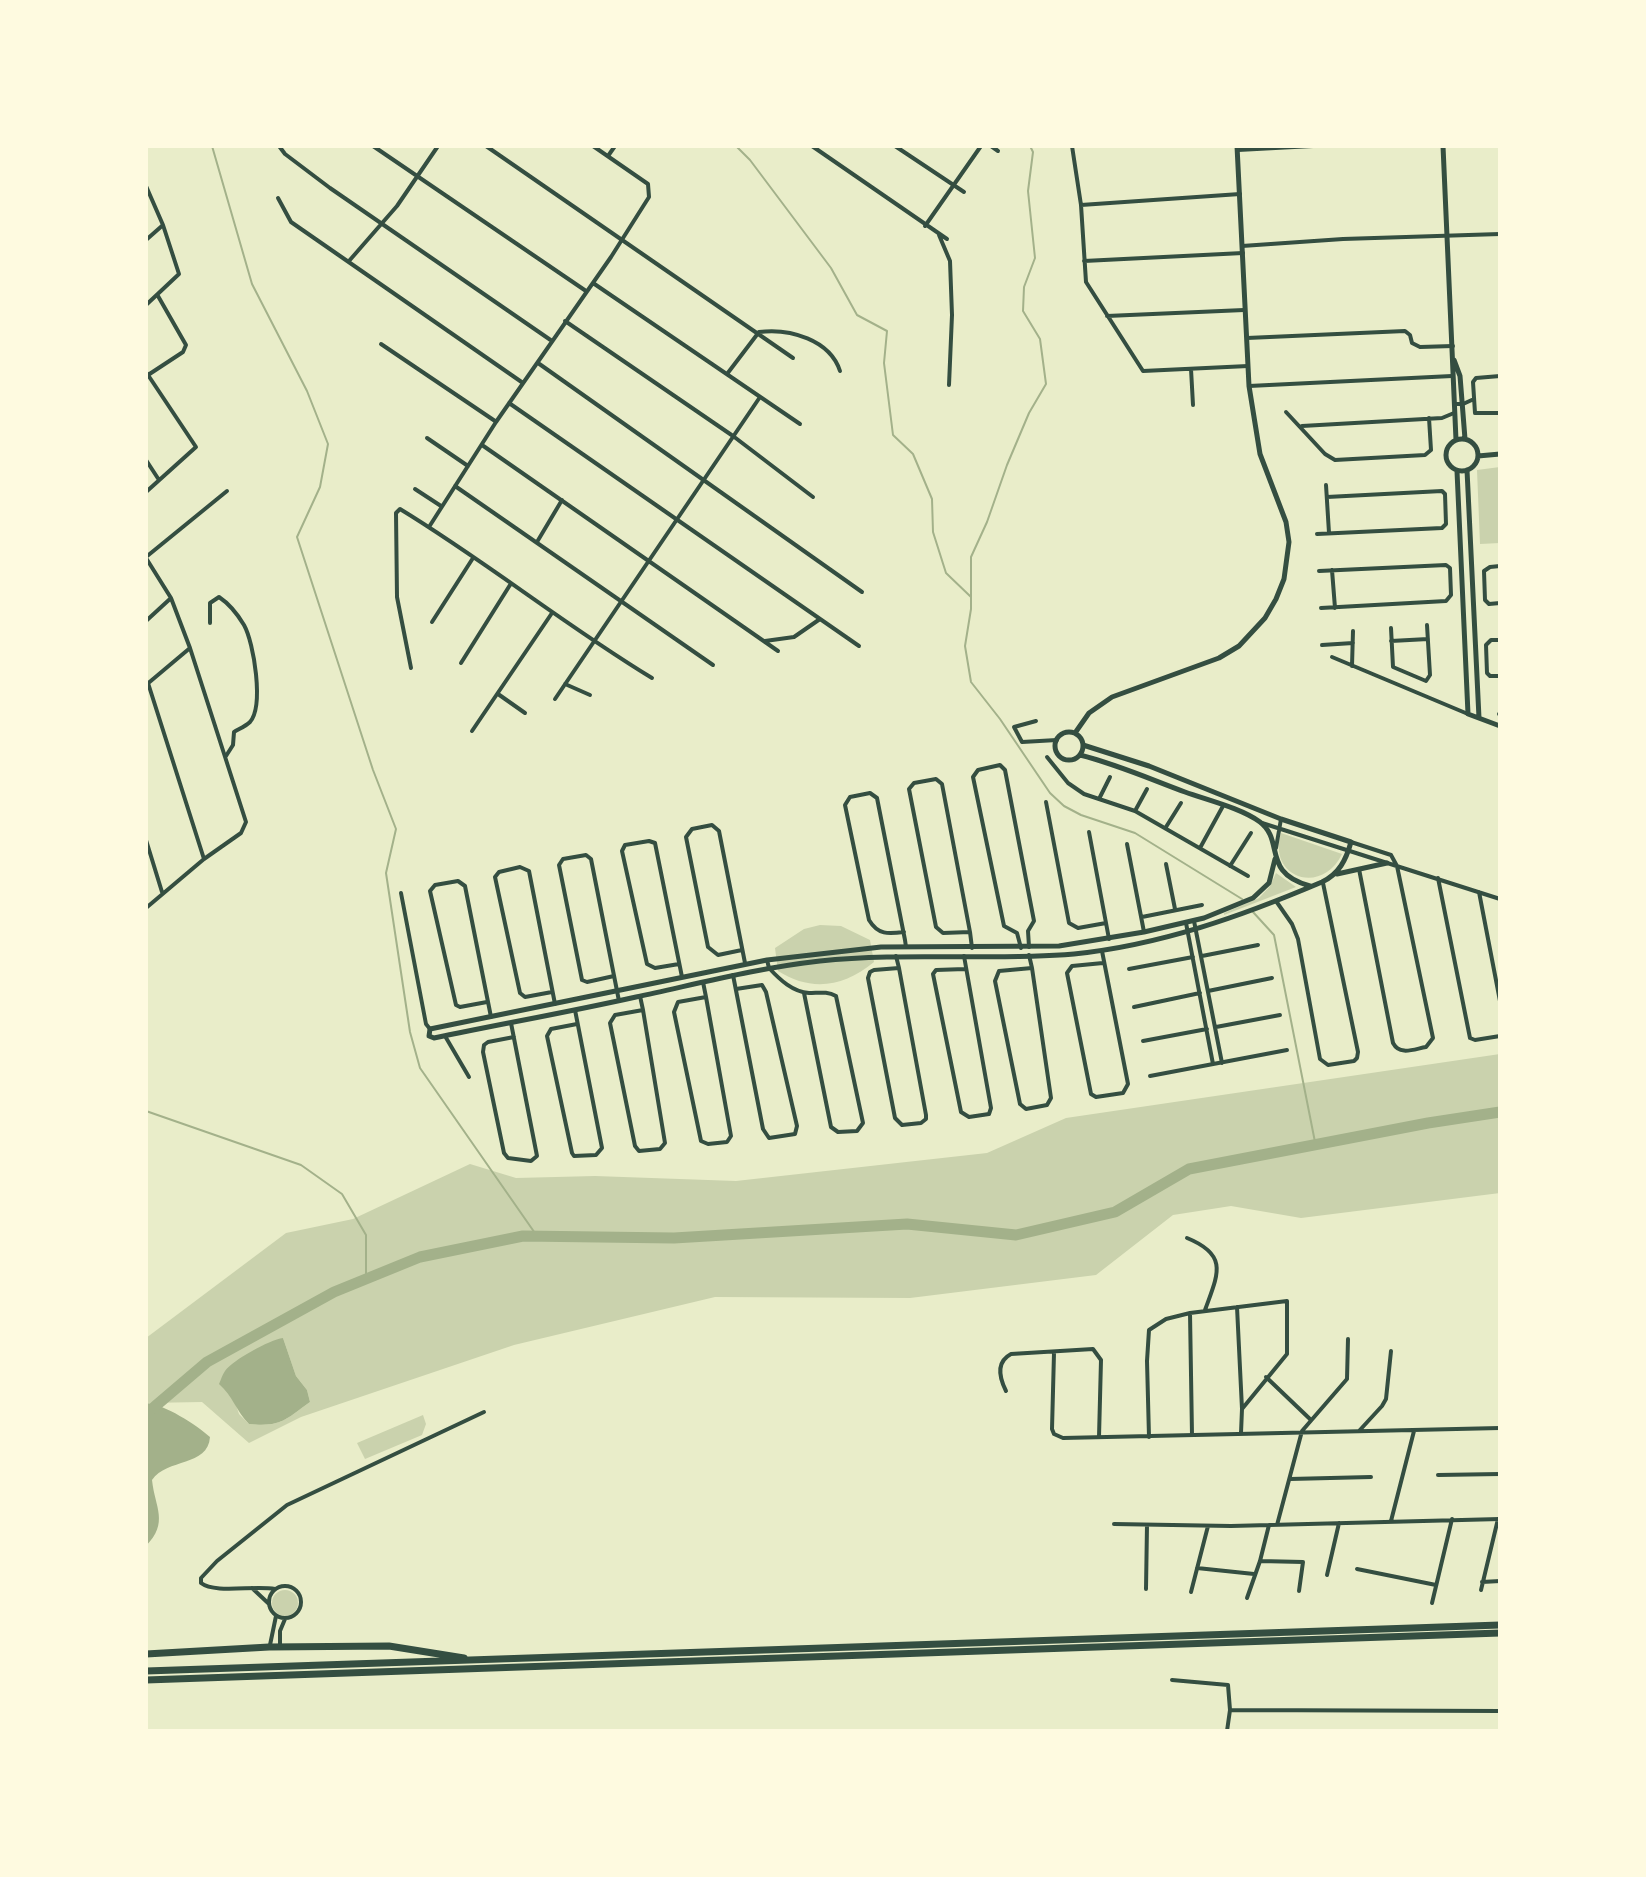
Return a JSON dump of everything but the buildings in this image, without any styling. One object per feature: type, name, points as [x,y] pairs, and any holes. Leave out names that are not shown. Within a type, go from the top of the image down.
[{"type":"highway","points":[[146,1671],[1500,1625]]},
{"type":"highway","points":[[146,1680],[1500,1633]]},
{"type":"highway","points":[[146,1654],[269,1647],[389,1646],[474,1660]]},
{"type":"street","points":[[279,146],[307,171],[552,341]]},
{"type":"street","points":[[373,146],[586,292]]},
{"type":"street","points":[[349,261],[382,223],[438,146]]},
{"type":"street","points":[[486,146],[793,358]]},
{"type":"street","points":[[429,527],[496,422],[649,197],[651,190],[648,184],[593,146]]},
{"type":"street","points":[[608,156],[615,146]]},
{"type":"street","points":[[812,146],[947,239]]},
{"type":"street","points":[[895,146],[964,192]]},
{"type":"street","points":[[925,226],[981,146]]},
{"type":"street","points":[[991,146],[998,151]]},
{"type":"street","points":[[1072,146],[1081,205],[1086,282],[1143,371],[1248,366]]},
{"type":"street","points":[[1075,733],[1089,713],[1112,697],[1219,658],[1239,646],[1265,618],[1276,599],[1284,579],[1289,542],[1280,500],[1260,454],[1249,386],[1238,148],[1313,146]]},
{"type":"street","points":[[1443,146],[1456,440]]},
{"type":"street","points":[[146,305],[179,274],[148,188]]},
{"type":"street","points":[[1081,205],[1240,194]]},
{"type":"street","points":[[278,198],[291,222],[523,383]]},
{"type":"street","points":[[146,240],[163,225]]},
{"type":"street","points":[[938,233],[950,261],[952,315],[949,385]]},
{"type":"street","points":[[1084,261],[1500,234]]},
{"type":"street","points":[[593,283],[800,424]]},
{"type":"street","points":[[146,492],[196,446],[147,373],[183,352],[186,345],[157,295]]},
{"type":"street","points":[[1107,316],[1245,310]]},
{"type":"street","points":[[565,321],[733,436],[813,497]]},
{"type":"street","points":[[1247,338],[1405,331],[1412,343],[1420,347],[1453,346]]},
{"type":"street","points":[[759,332],[787,332],[818,343],[836,358],[840,371]]},
{"type":"street","points":[[727,374],[759,332]]},
{"type":"street","points":[[381,344],[496,422]]},
{"type":"street","points":[[1454,359],[1460,387],[1478,414],[1500,413]]},
{"type":"street","points":[[538,363],[862,592]]},
{"type":"street","points":[[1191,369],[1193,405]]},
{"type":"street","points":[[1249,386],[1452,376]]},
{"type":"street","points":[[1465,439],[1474,380],[1500,376]]},
{"type":"street","points":[[1453,387],[1460,387]]},
{"type":"street","points":[[555,699],[760,397]]},
{"type":"street","points":[[509,403],[859,646]]},
{"type":"street","points":[[1454,404],[1469,403]]},
{"type":"street","points":[[1286,412],[1325,454],[1335,460],[1425,455],[1431,450],[1429,418]]},
{"type":"street","points":[[1442,418],[1454,413]]},
{"type":"street","points":[[1300,426],[1429,418],[1455,421]]},
{"type":"street","points":[[427,438],[468,466]]},
{"type":"street","points":[[1457,471],[1475,465],[1478,456],[1474,445],[1465,439],[1450,444],[1446,456],[1448,463],[1457,471],[1468,714]]},
{"type":"street","points":[[482,445],[778,651]]},
{"type":"street","points":[[1478,456],[1500,454]]},
{"type":"street","points":[[146,460],[159,480]]},
{"type":"street","points":[[1467,470],[1479,718]]},
{"type":"street","points":[[1326,485],[1329,533]]},
{"type":"street","points":[[454,486],[713,665]]},
{"type":"street","points":[[415,489],[441,506]]},
{"type":"street","points":[[146,908],[162,892],[241,833],[246,822],[190,648],[171,598],[146,557],[227,491]]},
{"type":"street","points":[[1317,534],[1442,528],[1446,524],[1445,494],[1442,491],[1327,497]]},
{"type":"street","points":[[537,542],[562,500]]},
{"type":"street","points":[[1446,510],[1459,508]]},
{"type":"street","points":[[411,668],[397,597],[396,513],[400,509],[594,643],[652,678]]},
{"type":"street","points":[[1461,548],[1471,547]]},
{"type":"street","points":[[432,622],[473,558]]},
{"type":"street","points":[[1319,571],[1446,565],[1450,568],[1451,595],[1446,601],[1321,608]]},
{"type":"street","points":[[1500,566],[1487,568],[1484,586],[1486,603],[1500,603]]},
{"type":"street","points":[[1332,570],[1335,608]]},
{"type":"street","points":[[1450,583],[1462,583]]},
{"type":"street","points":[[461,663],[510,585]]},
{"type":"street","points":[[1472,585],[1484,586]]},
{"type":"street","points":[[210,623],[210,603],[219,597],[243,624],[254,667],[256,708],[249,723],[234,732],[233,745],[226,756]]},
{"type":"street","points":[[146,621],[171,598]]},
{"type":"street","points":[[472,731],[552,613]]},
{"type":"street","points":[[763,641],[794,637],[820,619]]},
{"type":"street","points":[[1391,628],[1393,667],[1423,681],[1429,680],[1427,625]]},
{"type":"street","points":[[1352,666],[1353,631]]},
{"type":"street","points":[[1391,641],[1428,639]]},
{"type":"street","points":[[1500,640],[1487,641],[1486,658],[1487,673],[1500,676]]},
{"type":"street","points":[[1322,645],[1353,643]]},
{"type":"street","points":[[190,648],[147,684],[204,859]]},
{"type":"street","points":[[1332,657],[1500,726]]},
{"type":"street","points":[[1476,659],[1486,658]]},
{"type":"street","points":[[1403,688],[1409,676]]},
{"type":"street","points":[[565,684],[590,695]]},
{"type":"street","points":[[497,693],[525,713]]},
{"type":"street","points":[[1036,721],[1014,727],[1023,743],[1057,740]]},
{"type":"street","points":[[1080,755],[1083,745],[1075,733],[1064,733],[1057,740],[1056,749],[1062,758],[1070,760],[1080,755],[1145,776],[1278,830],[1438,877],[1500,899]]},
{"type":"street","points":[[1083,745],[1149,766],[1281,819],[1391,855],[1397,866],[1433,1038],[1426,1047],[1403,1052],[1393,1043],[1359,869]]},
{"type":"street","points":[[1047,757],[1068,783],[1084,794],[1135,811],[1248,876]]},
{"type":"street","points":[[1021,948],[1017,933],[1004,926],[973,777],[978,770],[1000,765],[1005,770],[1034,921],[1028,931],[1029,947]]},
{"type":"street","points":[[1099,799],[1110,777]]},
{"type":"street","points":[[970,932],[943,933],[936,927],[909,789],[914,783],[936,779],[942,784],[970,932],[972,948]]},
{"type":"street","points":[[1135,811],[1147,789]]},
{"type":"street","points":[[904,932],[880,932],[869,920],[845,805],[850,797],[870,793],[877,798],[904,932],[906,947]]},
{"type":"street","points":[[1046,802],[1069,923],[1078,928],[1106,923]]},
{"type":"street","points":[[1166,827],[1181,803]]},
{"type":"street","points":[[1200,848],[1223,806]]},
{"type":"street","points":[[430,1029],[745,963],[906,947],[1021,948],[1109,939],[1186,923],[1246,902],[1263,891],[1271,879],[1281,819]]},
{"type":"street","points":[[1261,823],[1271,841],[1275,859],[1291,878],[1312,886]]},
{"type":"street","points":[[742,950],[718,955],[708,947],[686,837],[692,829],[712,825],[719,831],[745,963]]},
{"type":"street","points":[[1089,832],[1109,939]]},
{"type":"street","points":[[1230,866],[1251,833]]},
{"type":"street","points":[[146,840],[162,892]]},
{"type":"street","points":[[1336,874],[1351,842]]},
{"type":"street","points":[[679,964],[655,968],[647,964],[622,851],[625,845],[655,843],[682,977]]},
{"type":"street","points":[[1127,844],[1144,932]]},
{"type":"street","points":[[614,976],[587,982],[582,980],[559,865],[563,859],[586,855],[591,859],[619,1001]]},
{"type":"street","points":[[401,893],[431,1037],[619,1001],[733,975],[821,961],[1102,951],[1221,923],[1336,874],[1387,863]]},
{"type":"street","points":[[1166,864],[1175,910]]},
{"type":"street","points":[[552,992],[525,997],[520,993],[495,877],[499,872],[520,867],[529,871],[555,1004]]},
{"type":"street","points":[[1438,877],[1470,1038],[1500,1036]]},
{"type":"street","points":[[487,1002],[456,1005],[430,891],[435,885],[458,881],[465,886],[491,1017]]},
{"type":"street","points":[[1276,901],[1298,939],[1320,1059],[1328,1065],[1354,1061],[1358,1052],[1322,882]]},
{"type":"street","points":[[1479,892],[1500,1001]]},
{"type":"street","points":[[1141,917],[1202,905]]},
{"type":"street","points":[[1218,913],[1221,923]]},
{"type":"street","points":[[1194,921],[1222,1063]]},
{"type":"street","points":[[1186,923],[1213,1064]]},
{"type":"street","points":[[1201,956],[1258,945]]},
{"type":"street","points":[[1102,951],[1128,1084],[1123,1093],[1096,1097],[1091,1094],[1067,973],[1072,966],[1103,963]]},
{"type":"street","points":[[1029,955],[1032,968],[1051,1098],[1047,1105],[1026,1109],[1020,1104],[995,981],[999,971],[1032,968]]},
{"type":"street","points":[[896,956],[899,968],[926,1115],[921,1123],[902,1125],[895,1118],[868,978],[874,970],[899,968]]},
{"type":"street","points":[[964,956],[991,1108],[989,1114],[969,1117],[961,1112],[933,974],[936,970],[965,969]]},
{"type":"street","points":[[1129,969],[1193,957]]},
{"type":"street","points":[[767,960],[769,968],[781,981],[804,993],[833,993],[838,1000],[863,1123],[857,1131],[838,1132],[831,1127],[804,993]]},
{"type":"street","points":[[733,975],[763,1129],[769,1138],[791,1136],[795,1134],[797,1126],[765,987],[757,984],[736,989]]},
{"type":"street","points":[[1208,991],[1272,978]]},
{"type":"street","points":[[703,982],[706,997],[731,1136],[727,1142],[708,1144],[701,1141],[674,1012],[678,1002],[706,997]]},
{"type":"street","points":[[1134,1007],[1200,993]]},
{"type":"street","points":[[640,996],[643,1010],[665,1143],[660,1149],[639,1151],[635,1146],[610,1023],[615,1015],[643,1010]]},
{"type":"street","points":[[575,1010],[602,1148],[596,1155],[574,1156],[572,1153],[547,1036],[551,1029],[577,1024]]},
{"type":"street","points":[[1216,1027],[1280,1015]]},
{"type":"street","points":[[511,1023],[514,1037],[537,1156],[531,1161],[505,1156],[483,1052],[488,1042],[514,1037]]},
{"type":"street","points":[[1143,1041],[1207,1029]]},
{"type":"street","points":[[445,1036],[469,1077]]},
{"type":"street","points":[[1150,1076],[1287,1050]]},
{"type":"street","points":[[1187,1238],[1212,1251],[1216,1260],[1216,1271],[1204,1310]]},
{"type":"street","points":[[1149,1437],[1149,1330],[1166,1319],[1204,1310],[1287,1301],[1287,1354],[1242,1409]]},
{"type":"street","points":[[1237,1307],[1241,1434]]},
{"type":"street","points":[[1190,1313],[1192,1435]]},
{"type":"street","points":[[1277,1525],[1302,1431],[1347,1379],[1348,1339]]},
{"type":"street","points":[[1006,1391],[999,1374],[1005,1357],[1011,1354],[1093,1349],[1101,1360],[1099,1437]]},
{"type":"street","points":[[1359,1431],[1386,1399],[1391,1351]]},
{"type":"street","points":[[1054,1353],[1054,1434],[1063,1438],[1500,1428]]},
{"type":"street","points":[[1266,1377],[1311,1420]]},
{"type":"street","points":[[280,1647],[280,1631],[285,1619],[298,1611],[300,1597],[289,1586],[275,1589],[209,1588],[201,1583],[201,1578],[272,1515],[322,1487],[484,1412]]},
{"type":"street","points":[[1391,1521],[1415,1430]]},
{"type":"street","points":[[1438,1475],[1500,1474]]},
{"type":"street","points":[[1290,1479],[1371,1477]]},
{"type":"street","points":[[1432,1603],[1452,1519]]},
{"type":"street","points":[[1114,1524],[1208,1526],[1499,1519],[1481,1590]]},
{"type":"street","points":[[1327,1575],[1339,1523]]},
{"type":"street","points":[[1146,1589],[1147,1525]]},
{"type":"street","points":[[1247,1598],[1269,1525]]},
{"type":"street","points":[[1191,1592],[1208,1526]]},
{"type":"street","points":[[1260,1561],[1303,1562],[1299,1591]]},
{"type":"street","points":[[1197,1568],[1254,1574]]},
{"type":"street","points":[[1357,1569],[1436,1585]]},
{"type":"street","points":[[1482,1582],[1500,1581]]},
{"type":"street","points":[[250,1587],[268,1603],[276,1616],[285,1619]]},
{"type":"street","points":[[268,1603],[275,1589]]},
{"type":"street","points":[[269,1647],[276,1616]]},
{"type":"street","points":[[1172,1680],[1225,1683],[1229,1688],[1230,1710],[1227,1731]]},
{"type":"street","points":[[1230,1710],[1500,1711]]},
{"type":"shaded area","points":[[1500,467],[1500,543],[1480,544],[1477,470]]},
{"type":"shaded area","points":[[1281,833],[1342,854],[1333,867],[1322,875],[1310,878],[1299,876],[1282,861],[1279,849]]},
{"type":"shaded area","points":[[1276,873],[1296,887],[1224,915],[1259,898]]},
{"type":"shaded area","points":[[820,925],[841,926],[870,940],[874,962],[851,977],[827,984],[803,982],[778,971],[775,948],[804,929]]},
{"type":"shaded area","points":[[1500,1054],[1500,1193],[1301,1218],[1231,1206],[1173,1215],[1096,1275],[910,1298],[715,1297],[514,1345],[301,1417],[249,1443],[202,1402],[146,1403],[146,1338],[286,1233],[353,1219],[470,1164],[516,1178],[595,1176],[736,1181],[987,1153],[1066,1118]],"holes":[[[283,1338],[296,1376],[307,1390],[310,1402],[288,1418],[276,1423],[249,1424],[239,1414],[233,1396]]]},
{"type":"shaded area","points":[[283,1338],[296,1376],[307,1390],[310,1402],[282,1421],[249,1424],[219,1384],[225,1371],[235,1361]]},
{"type":"shaded area","points":[[146,1403],[180,1416],[210,1437],[208,1447],[202,1453],[167,1468],[152,1480],[159,1522],[146,1546]]},
{"type":"shaded area","points":[[423,1415],[426,1424],[422,1435],[365,1459],[357,1443]]},
{"type":"shaded area","points":[[285,1590],[294,1594],[298,1603],[294,1612],[285,1616],[276,1612],[272,1603],[276,1594]]},
{"type":"waterway","points":[[212,146],[252,284],[307,391],[328,444],[320,487],[297,537],[373,770],[396,829],[386,873],[410,1032],[420,1068],[537,1236]]},
{"type":"waterway","points":[[736,146],[750,160],[831,268],[857,315],[887,331],[884,363],[893,435],[913,454],[932,499],[933,532],[946,573],[971,597]]},
{"type":"waterway","points":[[1030,146],[1033,152],[1028,191],[1035,258],[1024,287],[1023,311],[1040,339],[1046,384],[1029,413],[971,557],[971,609],[965,646],[971,682],[1050,793],[1064,806],[1135,833],[1242,899]]},
{"type":"waterway","points":[[1253,912],[1274,935],[1316,1147]]},
{"type":"waterway","points":[[146,1111],[301,1165],[342,1194],[366,1235],[366,1279]]},
{"type":"waterway","points":[[146,1414],[207,1362],[334,1292],[420,1257],[523,1236],[674,1238],[907,1224],[1016,1235],[1115,1212],[1189,1169],[1500,1112]]}]
